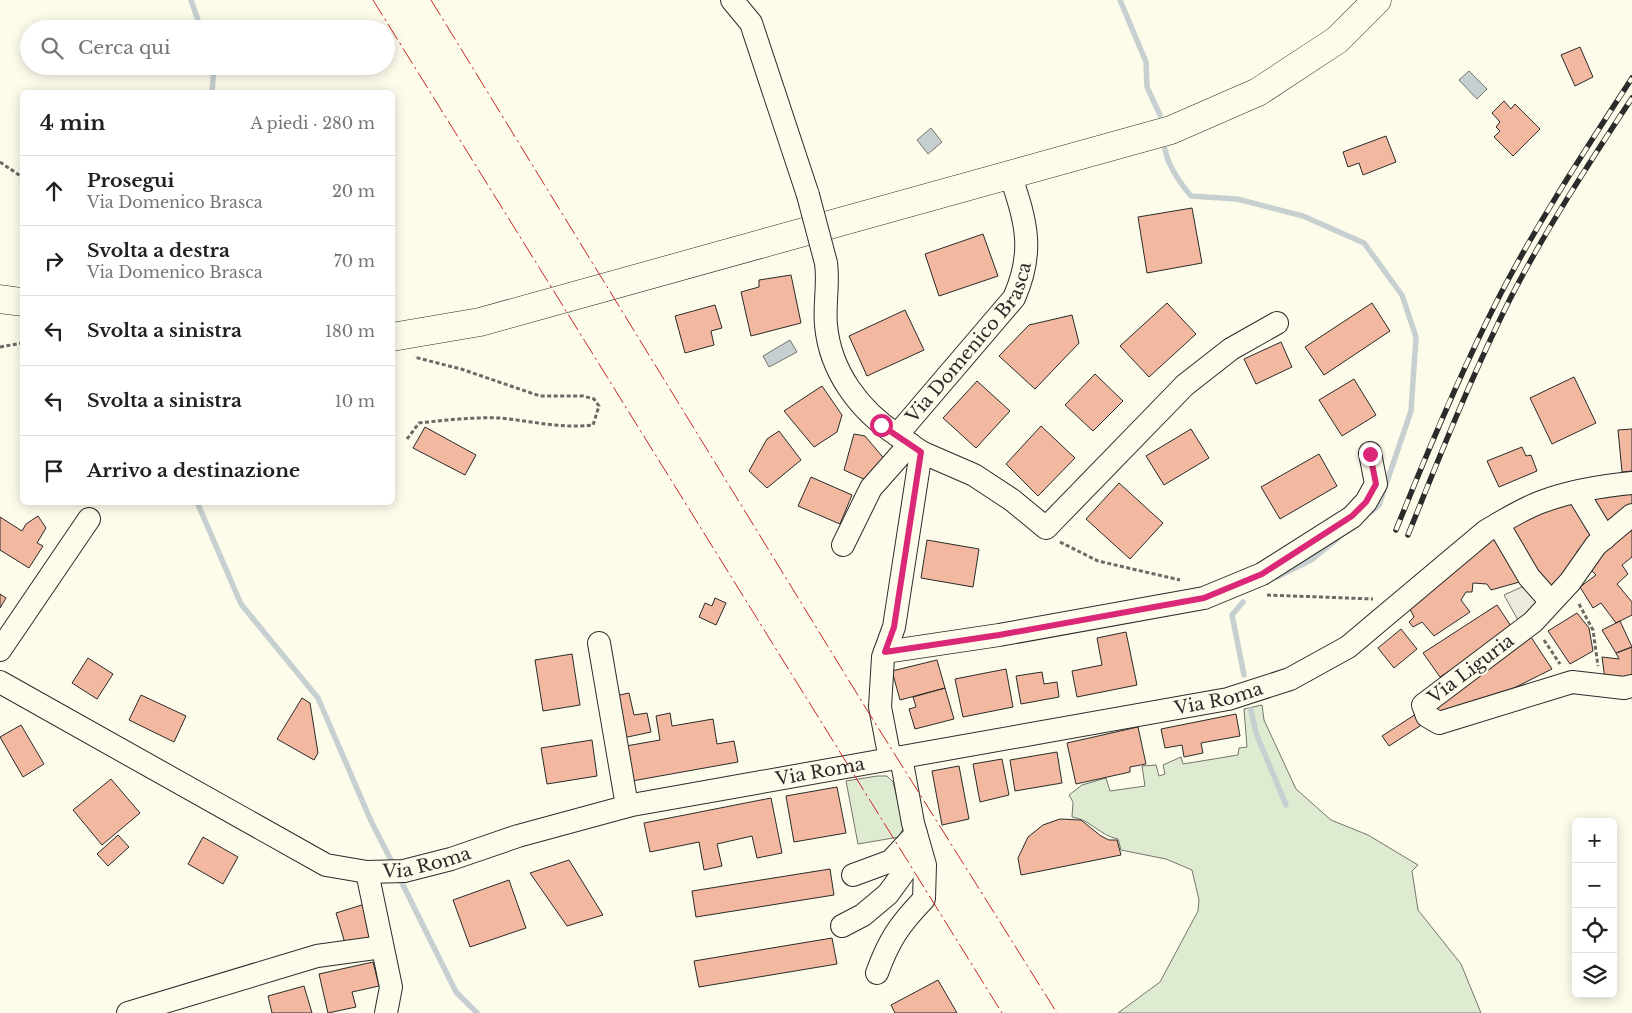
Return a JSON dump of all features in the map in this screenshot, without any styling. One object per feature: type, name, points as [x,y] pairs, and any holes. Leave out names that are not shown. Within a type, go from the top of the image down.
[{"type":"main road","points":[[395,337],[480,322],[1171,130],[1258,92],[1337,40],[1377,0]]},
{"type":"main road","points":[[0,299],[20,302]]},
{"type":"street","points":[[732,0],[751,23],[808,195],[826,263],[828,282],[826,324],[830,350],[841,376],[864,408],[909,444],[974,476],[1012,500],[1046,528],[1185,385],[1231,349],[1278,323]]},
{"type":"street","name":"Via Domenico Brasca","points":[[877,973],[888,943],[904,920],[924,899],[925,865],[880,707],[885,652],[894,627],[909,444],[1014,298],[1020,284],[1026,265],[1028,239],[1024,215],[1010,174]]},
{"type":"street","points":[[843,545],[871,488],[909,444]]},
{"type":"street","points":[[885,652],[999,635],[1204,598],[1262,574],[1352,516],[1366,502],[1376,484],[1370,454]]},
{"type":"street","name":"Via Roma","points":[[0,682],[326,865],[375,871],[404,871],[451,859],[518,836],[627,806],[1228,699],[1290,679],[1348,647],[1486,531],[1498,524],[1540,502],[1599,486],[1632,483]]},
{"type":"street","points":[[1577,492],[1605,538]]},
{"type":"street","name":"Via Liguria","points":[[1632,515],[1596,545],[1570,582],[1533,622],[1423,705],[1427,716],[1439,724],[1572,682],[1624,688],[1632,686]]},
{"type":"street","points":[[0,650],[89,519]]},
{"type":"street","points":[[1498,524],[1529,577],[1551,602]]},
{"type":"street","points":[[599,643],[627,806]]},
{"type":"street","points":[[853,875],[891,861],[918,842]]},
{"type":"street","points":[[842,926],[863,915],[888,894],[918,842]]},
{"type":"street","points":[[375,871],[382,947],[391,986],[386,1013]]},
{"type":"street","points":[[128,1013],[317,956],[382,947]]},
{"type":"path","points":[[0,162],[20,177]]},
{"type":"path","points":[[395,340],[398,351],[422,360],[461,369],[540,396],[583,396],[594,399],[599,406],[593,425],[580,426],[499,418],[455,419],[419,423],[406,439]]},
{"type":"path","points":[[0,347],[20,343]]},
{"type":"path","points":[[1346,599],[1379,600]]},
{"type":"path","points":[[1578,602],[1594,630],[1601,685]]},
{"type":"path","points":[[1533,622],[1572,682]]},
{"type":"green space","points":[[1262,705],[1264,720],[1296,789],[1331,820],[1368,835],[1418,865],[1412,871],[1418,910],[1461,964],[1481,1013],[1118,1013],[1160,982],[1198,911],[1199,900],[1192,870],[1166,859],[1121,850],[1118,839],[1106,835],[1078,818],[1072,817],[1073,802],[1069,795],[1082,785],[1106,778],[1110,791],[1145,786],[1142,766],[1156,765],[1159,776],[1165,774],[1163,765],[1181,757],[1183,764],[1238,755],[1239,748],[1247,747],[1244,709]]},
{"type":"green space","points":[[887,776],[893,782],[904,826],[899,837],[858,844],[846,781]]},
{"type":"shaded area","points":[[1469,71],[1487,89],[1477,99],[1459,80]]},
{"type":"shaded area","points":[[931,128],[942,142],[928,154],[917,140]]},
{"type":"shaded area","points":[[790,340],[797,352],[769,367],[763,356]]},
{"type":"shaded area","points":[[1526,585],[1546,596],[1519,622],[1504,595]]},
{"type":"building","points":[[1580,47],[1593,77],[1575,86],[1561,55]]},
{"type":"building","points":[[1504,101],[1511,109],[1515,104],[1540,129],[1513,156],[1494,137],[1500,131],[1496,127],[1500,122],[1492,113]]},
{"type":"building","points":[[1386,136],[1396,162],[1363,175],[1359,163],[1348,167],[1343,152]]},
{"type":"building","points":[[1192,208],[1202,263],[1147,273],[1138,217]]},
{"type":"building","points":[[983,234],[998,276],[939,296],[925,254]]},
{"type":"building","points":[[791,275],[801,323],[751,336],[741,292],[759,287],[759,280]]},
{"type":"building","points":[[1167,303],[1196,334],[1149,377],[1120,346]]},
{"type":"building","points":[[1372,303],[1390,331],[1324,375],[1305,347]]},
{"type":"building","points":[[715,305],[722,328],[711,331],[714,345],[685,353],[675,316]]},
{"type":"building","points":[[905,310],[924,350],[867,376],[849,336]]},
{"type":"building","points":[[1072,315],[1079,343],[1035,389],[999,356],[1029,325]]},
{"type":"building","points":[[1281,342],[1292,367],[1256,384],[1244,359]]},
{"type":"building","points":[[1095,374],[1123,401],[1093,431],[1065,405]]},
{"type":"building","points":[[1574,377],[1596,423],[1552,444],[1530,398]]},
{"type":"building","points":[[1354,379],[1376,415],[1342,436],[1319,400]]},
{"type":"building","points":[[977,381],[1010,411],[976,448],[943,418]]},
{"type":"building","points":[[822,386],[842,415],[837,432],[814,447],[784,411]]},
{"type":"building","points":[[1041,426],[1075,458],[1038,496],[1006,464]]},
{"type":"building","points":[[425,427],[476,455],[465,475],[413,448]]},
{"type":"building","points":[[1191,429],[1209,458],[1164,485],[1146,456]]},
{"type":"building","points":[[1632,429],[1632,471],[1622,472],[1618,430]]},
{"type":"building","points":[[779,431],[801,460],[767,488],[749,471],[767,439]]},
{"type":"building","points":[[854,434],[865,436],[887,462],[868,481],[844,470]]},
{"type":"building","points":[[1522,447],[1526,456],[1531,455],[1537,471],[1499,487],[1487,461]]},
{"type":"building","points":[[1319,454],[1337,486],[1280,519],[1261,487]]},
{"type":"building","points":[[811,477],[852,495],[840,524],[798,506]]},
{"type":"building","points":[[1119,483],[1163,523],[1130,559],[1086,519]]},
{"type":"building","points":[[1632,492],[1632,507],[1604,529],[1587,498]]},
{"type":"building","points":[[1577,499],[1597,533],[1577,551],[1580,557],[1552,588],[1506,531],[1534,515]]},
{"type":"building","points":[[38,516],[46,528],[37,543],[43,546],[29,568],[0,550],[0,517],[22,531],[26,524]]},
{"type":"building","points":[[1626,525],[1632,531],[1632,557],[1622,565],[1628,574],[1617,584],[1632,602],[1632,615],[1616,623],[1601,603],[1593,608],[1580,587],[1596,575],[1588,567]]},
{"type":"building","points":[[1499,535],[1523,581],[1491,590],[1487,584],[1473,583],[1472,592],[1466,592],[1461,600],[1470,612],[1434,636],[1422,622],[1413,627],[1409,622],[1414,617],[1409,607],[1475,545]]},
{"type":"building","points":[[927,540],[979,549],[973,587],[921,578]]},
{"type":"building","points":[[0,594],[6,598],[0,608]]},
{"type":"building","points":[[715,598],[726,603],[716,625],[699,617],[705,603],[712,606]]},
{"type":"building","points":[[1497,605],[1513,629],[1440,677],[1423,653]]},
{"type":"building","points":[[1577,613],[1589,628],[1593,651],[1570,664],[1548,631]]},
{"type":"building","points":[[1620,621],[1632,647],[1616,653],[1602,630]]},
{"type":"building","points":[[1401,629],[1417,649],[1394,668],[1378,648]]},
{"type":"building","points":[[1527,631],[1552,669],[1490,700],[1431,715],[1428,705]]},
{"type":"building","points":[[1126,632],[1137,685],[1077,697],[1072,671],[1102,665],[1097,638]]},
{"type":"building","points":[[1632,647],[1632,679],[1605,679],[1602,657],[1619,659],[1616,653]]},
{"type":"building","points":[[572,654],[580,705],[543,711],[535,660]]},
{"type":"building","points":[[88,658],[113,674],[97,699],[72,683]]},
{"type":"building","points":[[937,660],[945,688],[900,700],[892,671]]},
{"type":"building","points":[[1006,669],[1013,707],[963,717],[955,679]]},
{"type":"building","points":[[1042,672],[1044,684],[1057,682],[1059,697],[1021,704],[1016,676]]},
{"type":"building","points":[[945,688],[954,719],[915,729],[909,709],[916,707],[913,697]]},
{"type":"building","points":[[629,693],[634,715],[647,713],[651,732],[623,738],[615,696]]},
{"type":"building","points":[[141,695],[186,716],[174,742],[129,720]]},
{"type":"building","points":[[302,698],[310,703],[318,753],[314,760],[277,739]]},
{"type":"building","points":[[670,713],[672,726],[713,719],[717,744],[734,741],[738,762],[632,781],[626,746],[660,740],[656,716]]},
{"type":"building","points":[[1236,714],[1240,736],[1201,743],[1203,753],[1184,757],[1182,745],[1165,748],[1161,729]]},
{"type":"building","points":[[1416,714],[1423,724],[1389,746],[1382,736]]},
{"type":"building","points":[[21,725],[44,764],[23,777],[0,737]]},
{"type":"building","points":[[1138,727],[1146,764],[1130,767],[1130,772],[1076,784],[1067,743]]},
{"type":"building","points":[[592,740],[597,776],[547,784],[541,748]]},
{"type":"building","points":[[1057,752],[1062,783],[1015,791],[1010,760]]},
{"type":"building","points":[[1002,759],[1009,795],[980,802],[973,764]]},
{"type":"building","points":[[959,766],[969,819],[942,825],[932,771]]},
{"type":"building","points":[[111,779],[140,813],[102,845],[73,810]]},
{"type":"building","points":[[837,787],[846,833],[794,842],[786,796]]},
{"type":"building","points":[[771,798],[782,853],[757,858],[752,836],[717,844],[722,866],[704,870],[699,842],[650,852],[644,823]]},
{"type":"building","points":[[1060,819],[1081,820],[1101,836],[1109,840],[1117,840],[1121,855],[1021,875],[1018,858],[1028,837],[1043,825]]},
{"type":"building","points":[[118,835],[129,847],[108,866],[97,854]]},
{"type":"building","points":[[203,837],[238,857],[223,884],[188,864]]},
{"type":"building","points":[[569,860],[603,915],[567,926],[530,873]]},
{"type":"building","points":[[830,869],[834,895],[696,917],[692,891]]},
{"type":"building","points":[[509,880],[526,928],[470,947],[453,900]]},
{"type":"building","points":[[365,904],[376,941],[347,950],[336,913]]},
{"type":"building","points":[[832,938],[837,964],[699,987],[694,961]]},
{"type":"building","points":[[373,962],[379,986],[352,992],[356,1007],[328,1013],[319,974]]},
{"type":"building","points":[[938,980],[957,1013],[895,1013],[891,1005]]},
{"type":"building","points":[[304,986],[312,1013],[272,1013],[268,996]]},
{"type":"waterway","points":[[191,0],[198,20]]},
{"type":"waterway","points":[[1120,0],[1146,62],[1147,87],[1160,115]]},
{"type":"waterway","points":[[212,90],[213,75]]},
{"type":"waterway","points":[[1165,149],[1175,174],[1191,196],[1237,199],[1303,216],[1364,243],[1402,295],[1416,337],[1411,411],[1379,505],[1371,512]]},
{"type":"waterway","points":[[198,505],[241,604],[318,698],[371,821],[394,866]]},
{"type":"waterway","points":[[1277,577],[1311,560],[1338,538]]},
{"type":"waterway","points":[[1243,602],[1232,615],[1244,675]]},
{"type":"waterway","points":[[1251,710],[1256,733],[1286,805]]},
{"type":"waterway","points":[[399,877],[456,992],[477,1013]]},
{"type":"railway","points":[[1396,530],[1445,411],[1500,295],[1547,212],[1632,78]]},
{"type":"railway","points":[[1408,535],[1469,386],[1510,299],[1553,222],[1632,98]]},
{"type":"power","points":[[373,0],[385,20]]},
{"type":"power","points":[[431,0],[867,710],[1057,1013]]},
{"type":"power","points":[[395,35],[1002,1013]]},
{"type":"route","points":[[881,425],[921,452],[894,627],[885,652],[999,635],[1204,598],[1262,574],[1352,516],[1366,502],[1376,484],[1370,454]]}]
